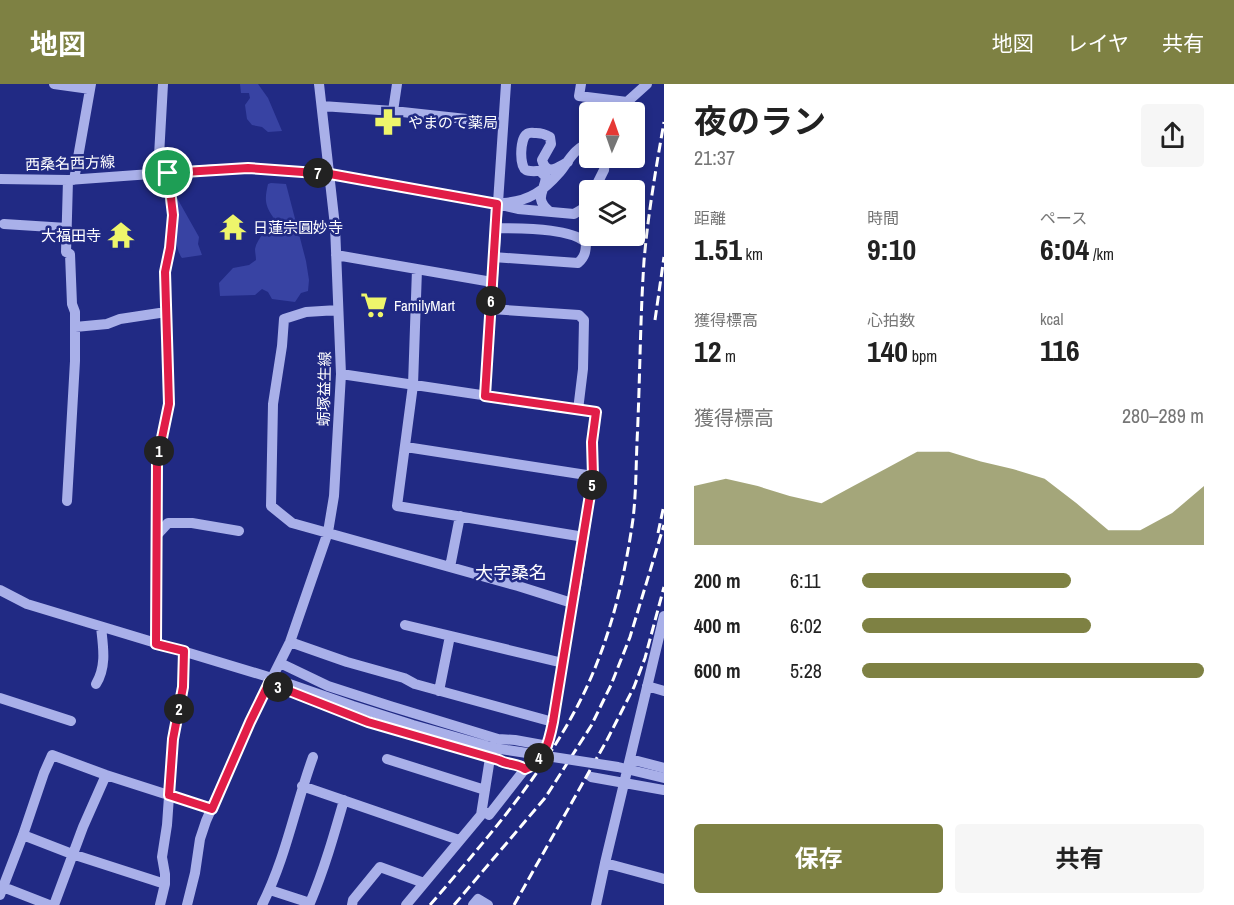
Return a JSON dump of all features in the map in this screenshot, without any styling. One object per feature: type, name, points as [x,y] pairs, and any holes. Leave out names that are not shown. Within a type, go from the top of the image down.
[{"type":"street","points":[[54,84],[91,87],[71,180],[67,228],[66,252],[70,254],[72,304],[75,312],[75,361],[67,501]]},
{"type":"street","points":[[156,644],[157,462],[169,404],[165,272],[173,215],[163,173],[163,84]]},
{"type":"street","points":[[393,111],[397,84]]},
{"type":"street","points":[[485,396],[506,84]]},
{"type":"street","points":[[581,84],[579,96],[627,102],[647,84]]},
{"type":"street","name":"蛎塚益生線","points":[[186,905],[201,839],[250,722],[290,642],[328,532],[334,496],[341,374],[335,226],[318,86]]},
{"type":"street","points":[[322,106],[503,123]]},
{"type":"street","points":[[549,211],[540,199],[546,177],[540,171],[523,168],[521,163],[523,139],[532,132],[546,134],[550,137],[551,144],[542,160],[548,169],[568,162]]},
{"type":"street","points":[[497,204],[526,199],[542,190],[579,148]]},
{"type":"street","name":"西桑名西方線","points":[[0,179],[71,180],[248,168],[330,174],[518,209],[573,214],[579,211]]},
{"type":"street","points":[[4,224],[67,228]]},
{"type":"street","points":[[493,257],[578,263],[586,252],[586,242],[579,237],[544,230],[495,228]]},
{"type":"street","points":[[336,255],[492,282]]},
{"type":"street","points":[[417,269],[413,385],[398,506],[584,537]]},
{"type":"street","points":[[490,309],[579,315],[584,320],[583,369],[578,410]]},
{"type":"street","points":[[338,310],[306,312],[284,319],[273,404],[271,506],[292,523],[572,603]]},
{"type":"street","points":[[75,327],[107,324],[120,319],[166,312]]},
{"type":"street","points":[[341,374],[596,412],[592,442],[593,476],[548,746],[535,764],[525,769],[489,815],[482,810]]},
{"type":"street","points":[[406,447],[593,476]]},
{"type":"street","points":[[450,567],[460,516]]},
{"type":"street","points":[[156,536],[168,523],[192,523],[239,531]]},
{"type":"street","points":[[0,590],[27,604],[184,651],[492,753],[618,767],[664,778]]},
{"type":"street","points":[[405,624],[563,663]]},
{"type":"street","points":[[596,905],[663,624]]},
{"type":"street","points":[[96,684],[105,656],[101,627]]},
{"type":"street","points":[[438,691],[450,636]]},
{"type":"street","points":[[290,642],[338,660],[404,678],[438,691],[553,722]]},
{"type":"street","points":[[160,905],[165,884],[162,857],[167,825],[173,739],[183,687],[184,651]]},
{"type":"street","points":[[280,663],[328,686],[390,706],[498,739],[548,746]]},
{"type":"street","points":[[647,686],[664,691]]},
{"type":"street","points":[[0,698],[71,721]]},
{"type":"street","points":[[492,753],[503,762],[519,765],[525,769]]},
{"type":"street","points":[[406,905],[481,815],[492,753]]},
{"type":"street","points":[[49,905],[1,891],[52,755],[163,795],[212,809]]},
{"type":"street","points":[[262,905],[285,851],[302,786],[313,757]]},
{"type":"street","points":[[387,759],[485,790]]},
{"type":"street","points":[[630,759],[664,768]]},
{"type":"street","points":[[54,905],[82,826],[106,775]]},
{"type":"street","points":[[591,777],[664,789]]},
{"type":"street","points":[[302,786],[459,840]]},
{"type":"street","points":[[270,890],[310,903],[331,848],[344,800]]},
{"type":"street","points":[[23,835],[72,854],[165,884]]},
{"type":"street","points":[[605,863],[664,879]]},
{"type":"street","points":[[352,905],[353,900],[380,867],[424,883]]},
{"type":"street","points":[[472,905],[478,899],[488,905]]},
{"type":"shaded area","points":[[240,84],[258,84],[268,98],[282,131],[268,132],[262,127],[252,125],[247,119],[245,105],[250,98],[249,93],[241,93]]},
{"type":"shaded area","points":[[268,184],[286,184],[306,261],[308,291],[301,293],[295,302],[272,299],[268,292],[262,289],[255,295],[220,296],[219,283],[233,268],[249,265],[256,260],[256,245],[273,217],[266,201]]},
{"type":"shaded area","points":[[177,198],[199,237],[198,244],[202,255],[182,258],[179,253],[175,231],[175,201]]},
{"type":"railway","points":[[430,905],[510,810],[546,759],[563,733],[589,683],[606,638],[620,591],[634,510],[644,261],[664,122]]},
{"type":"railway","points":[[655,320],[664,257]]},
{"type":"railway","points":[[658,533],[664,505]]},
{"type":"railway","points":[[454,905],[545,798],[591,726],[611,685],[630,637],[664,525]]},
{"type":"railway","points":[[514,905],[607,740],[634,687],[645,658],[664,587]]},
{"type":"place","name":"やまのて薬局","points":[[388,122]]},
{"type":"place","name":"日蓮宗圓妙寺","points":[[233,227]]},
{"type":"place","name":"大福田寺","points":[[121,235]]},
{"type":"place","name":"FamilyMart","points":[[374,305]]},
{"type":"district","name":"大字桑名","points":[[511,572]]},
{"type":"route","points":[[248,168],[330,174],[497,204],[485,396],[596,412],[592,442],[593,476],[553,722],[548,746],[533,766],[525,769],[519,765],[368,722],[269,683],[212,809],[169,795],[173,739],[183,687],[184,651],[156,644],[157,462],[169,404],[165,272],[173,215],[168,173],[248,168]]}]
